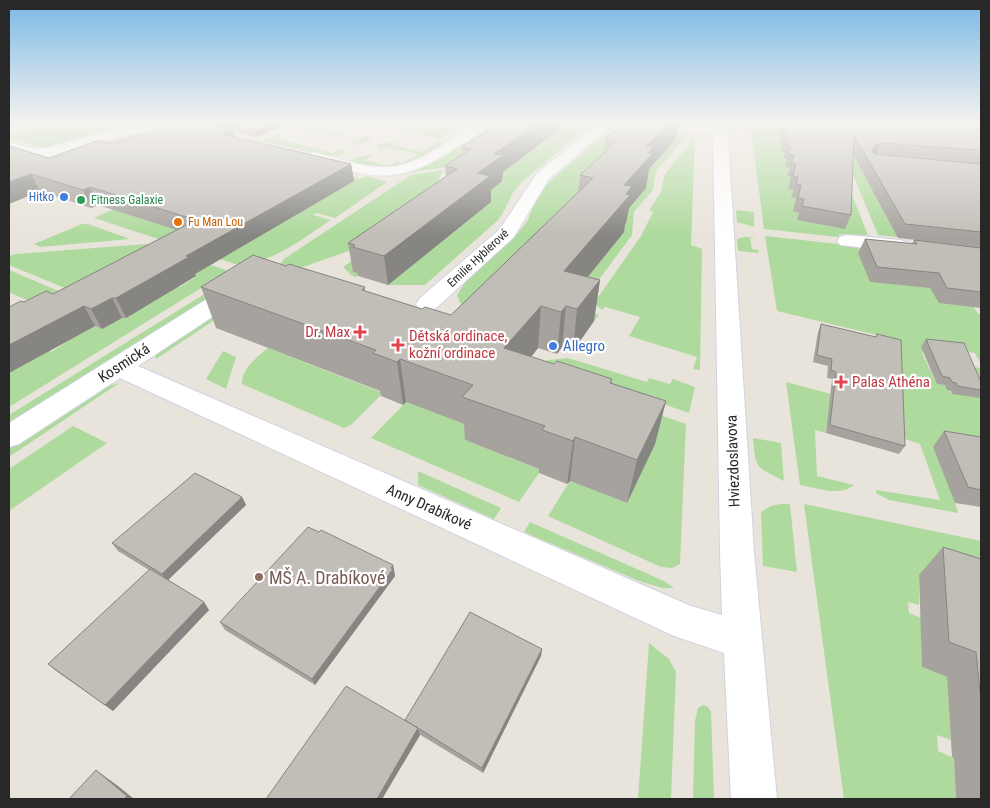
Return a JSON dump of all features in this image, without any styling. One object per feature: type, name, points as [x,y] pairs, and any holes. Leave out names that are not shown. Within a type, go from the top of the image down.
[{"type":"street","points":[[328,161],[376,171],[407,169],[421,161]]},
{"type":"street","name":"Emilie Hyblerové","points":[[427,304],[507,233],[543,176],[561,161]]},
{"type":"street","name":"Hviezdoslavova","points":[[721,161],[742,640],[754,799]]},
{"type":"street","points":[[847,241],[914,248]]},
{"type":"street","name":"Kosmická","points":[[9,436],[240,289]]},
{"type":"street","name":"Anny Drabíkové","points":[[118,367],[687,623],[742,640]]},
{"type":"green space","points":[[353,161],[368,161],[389,166],[396,162],[403,163],[411,161],[400,165],[381,167],[368,166]]},
{"type":"green space","points":[[433,161],[456,161],[447,167],[406,173]]},
{"type":"green space","points":[[492,161],[515,161],[354,272],[360,274],[356,277],[343,267]]},
{"type":"green space","points":[[518,161],[547,161],[522,182],[498,220],[425,285],[388,285],[490,203],[479,199],[494,179]]},
{"type":"green space","points":[[574,161],[606,161],[596,182],[470,327],[341,285],[345,284],[462,322],[465,306],[460,303],[457,295],[468,278],[518,233],[528,220],[537,195]]},
{"type":"green space","points":[[657,161],[665,161],[656,171],[653,190],[634,212],[632,235],[577,309],[599,315],[594,321],[556,310],[614,238],[618,239],[625,213],[642,189],[646,173]]},
{"type":"green space","points":[[676,161],[694,161],[691,245],[702,249],[700,370],[693,369],[697,357],[629,336],[640,317],[605,307],[602,310],[594,303],[641,236],[653,212],[649,210],[661,192],[664,176]]},
{"type":"green space","points":[[755,161],[792,161],[790,165],[785,165],[785,167],[790,168],[787,176],[797,178],[794,188],[789,187],[788,189],[794,190],[792,197],[802,199],[799,210],[794,209],[794,211],[799,213],[797,220],[840,228],[841,220],[846,221],[846,218],[842,217],[843,206],[832,204],[833,197],[838,195],[834,194],[835,185],[825,183],[827,174],[831,172],[827,171],[828,166],[819,164],[820,161],[838,161],[868,235],[839,234],[839,237],[764,229]]},
{"type":"green space","points":[[847,161],[869,161],[871,166],[981,174],[981,181],[940,178],[953,194],[981,196],[981,234],[977,234],[981,240],[981,245],[878,235]],"holes":[[[876,176],[886,176],[889,180],[916,182],[921,190],[895,188],[892,183],[881,182]],[[883,210],[921,213],[932,231],[919,232],[893,227]]]},
{"type":"green space","points":[[925,161],[971,163],[970,161],[981,161],[981,165]]},
{"type":"green space","points":[[335,169],[353,173],[349,177],[361,179],[366,176],[387,182],[335,218],[316,213],[313,215],[331,220],[286,250],[274,256],[249,263],[235,264],[94,218],[118,207]]},
{"type":"green space","points":[[443,170],[431,197],[357,248],[292,271],[280,264],[284,259],[411,175]]},
{"type":"green space","points":[[736,210],[754,212],[754,227],[737,222]]},
{"type":"green space","points":[[82,224],[88,224],[130,239],[40,247],[34,244]]},
{"type":"green space","points":[[765,236],[856,246],[861,249],[859,251],[981,263],[972,304],[978,314],[981,314],[981,364],[975,353],[922,347],[924,352],[922,353],[937,384],[945,385],[952,394],[958,365],[981,368],[981,438],[955,503],[958,513],[889,500],[876,493],[876,490],[940,500],[920,444],[899,437],[893,339],[777,311]]},
{"type":"green space","points":[[756,237],[750,238],[752,249],[758,250],[759,253],[738,251],[737,239]]},
{"type":"green space","points":[[150,244],[67,289],[9,265],[9,256],[16,254]]},
{"type":"green space","points":[[163,249],[226,270],[227,272],[9,407],[9,373],[48,350],[51,352],[92,325],[102,329],[122,318],[126,318],[176,286],[180,287],[196,277]]},
{"type":"green space","points":[[9,270],[61,292],[29,301],[9,292]]},
{"type":"green space","points":[[232,277],[264,287],[156,359],[155,355],[236,285],[9,427],[9,415]]},
{"type":"green space","points":[[448,341],[686,424],[680,564],[672,568],[661,567],[548,516],[570,481],[627,503],[654,444]]},
{"type":"green space","points":[[268,348],[383,393],[351,425],[344,428],[242,384],[247,368]]},
{"type":"green space","points":[[223,351],[236,357],[226,389],[206,379]]},
{"type":"green space","points":[[568,358],[647,382],[649,378],[670,384],[673,379],[695,387],[689,413],[545,363],[548,360]]},
{"type":"green space","points":[[786,382],[831,394],[826,433],[815,430],[817,476],[854,485],[848,489],[828,491],[800,485]]},
{"type":"green space","points":[[119,383],[9,457],[9,448],[101,388]]},
{"type":"green space","points":[[406,402],[474,428],[465,440],[541,470],[519,502],[371,438]]},
{"type":"green space","points":[[73,426],[107,443],[9,511],[9,469]]},
{"type":"green space","points":[[753,438],[781,443],[784,481],[759,466],[755,457]]},
{"type":"green space","points":[[418,471],[501,508],[494,519],[418,485]]},
{"type":"green space","points":[[790,504],[797,572],[763,566],[761,512],[771,506]]},
{"type":"green space","points":[[804,504],[981,541],[981,595],[919,575],[919,605],[908,602],[909,613],[921,618],[922,667],[947,677],[951,740],[937,735],[938,751],[954,758],[956,799],[844,799]]},
{"type":"green space","points":[[530,522],[664,581],[674,588],[662,588],[639,581],[524,532]]},
{"type":"green space","points":[[649,643],[669,659],[676,672],[671,799],[638,799]]},
{"type":"green space","points":[[703,705],[708,707],[711,712],[714,799],[693,799],[695,721],[698,708]]},
{"type":"building","points":[[9,161],[337,161],[351,164],[186,256],[189,257],[116,298],[112,298],[91,309],[84,306],[9,345],[9,307],[46,291],[53,294],[196,220],[90,187],[83,190],[31,174],[9,182]]},
{"type":"building","points":[[453,161],[495,161],[478,173],[490,176],[384,256],[353,247],[355,245],[348,243],[457,169],[445,166]]},
{"type":"building","points":[[596,161],[646,161],[624,185],[632,186],[626,194],[630,195],[564,271],[600,280],[577,309],[566,306],[561,312],[541,306],[504,348],[554,364],[557,361],[612,379],[610,383],[666,401],[637,460],[575,437],[573,441],[542,430],[545,426],[462,397],[473,385],[400,359],[397,362],[373,353],[376,350],[201,287],[253,255],[286,266],[289,264],[365,287],[362,290],[422,309],[425,307],[451,315],[593,178],[580,175]]},
{"type":"building","points":[[792,161],[853,161],[851,215],[802,206],[804,199],[798,198],[801,185],[796,184],[798,177],[793,176],[796,164],[791,164]]},
{"type":"building","points":[[869,161],[946,161],[981,164],[981,232],[905,224]]},
{"type":"building","points":[[865,239],[917,244],[914,240],[981,248],[981,292],[947,288],[939,273],[877,267]]},
{"type":"building","points":[[821,324],[876,337],[877,334],[901,340],[905,446],[830,425],[836,372],[831,370],[832,359],[817,355]]},
{"type":"building","points":[[926,339],[964,343],[981,382],[981,390],[957,386],[950,378],[942,376]]},
{"type":"building","points":[[944,431],[981,437],[981,490],[968,487]]},
{"type":"building","points":[[195,473],[242,497],[162,574],[112,543]]},
{"type":"building","points":[[308,527],[319,532],[321,530],[393,565],[391,568],[393,569],[312,679],[220,622]]},
{"type":"building","points":[[943,547],[981,559],[981,702],[976,652],[949,642]]},
{"type":"building","points":[[150,569],[204,602],[105,705],[48,664]]},
{"type":"building","points":[[470,612],[542,649],[482,768],[405,720]]},
{"type":"building","points":[[346,686],[418,728],[377,799],[266,799]]},
{"type":"building","points":[[96,770],[127,796],[124,799],[69,799]]},
{"type":"place","name":"Hitko","points":[[64,197]]},
{"type":"place","name":"Fitness Galaxie","points":[[81,200]]},
{"type":"place","name":"Fu Man Lou","points":[[178,222]]},
{"type":"place","name":"Dr. Max","points":[[360,332]]},
{"type":"place","name":"Dětská ordinace, kožní ordinace","points":[[398,345]]},
{"type":"place","name":"Allegro","points":[[553,346]]},
{"type":"place","name":"Palas Athéna","points":[[841,382]]},
{"type":"place","name":"MŠ A. Drabíkové","points":[[259,577]]}]
